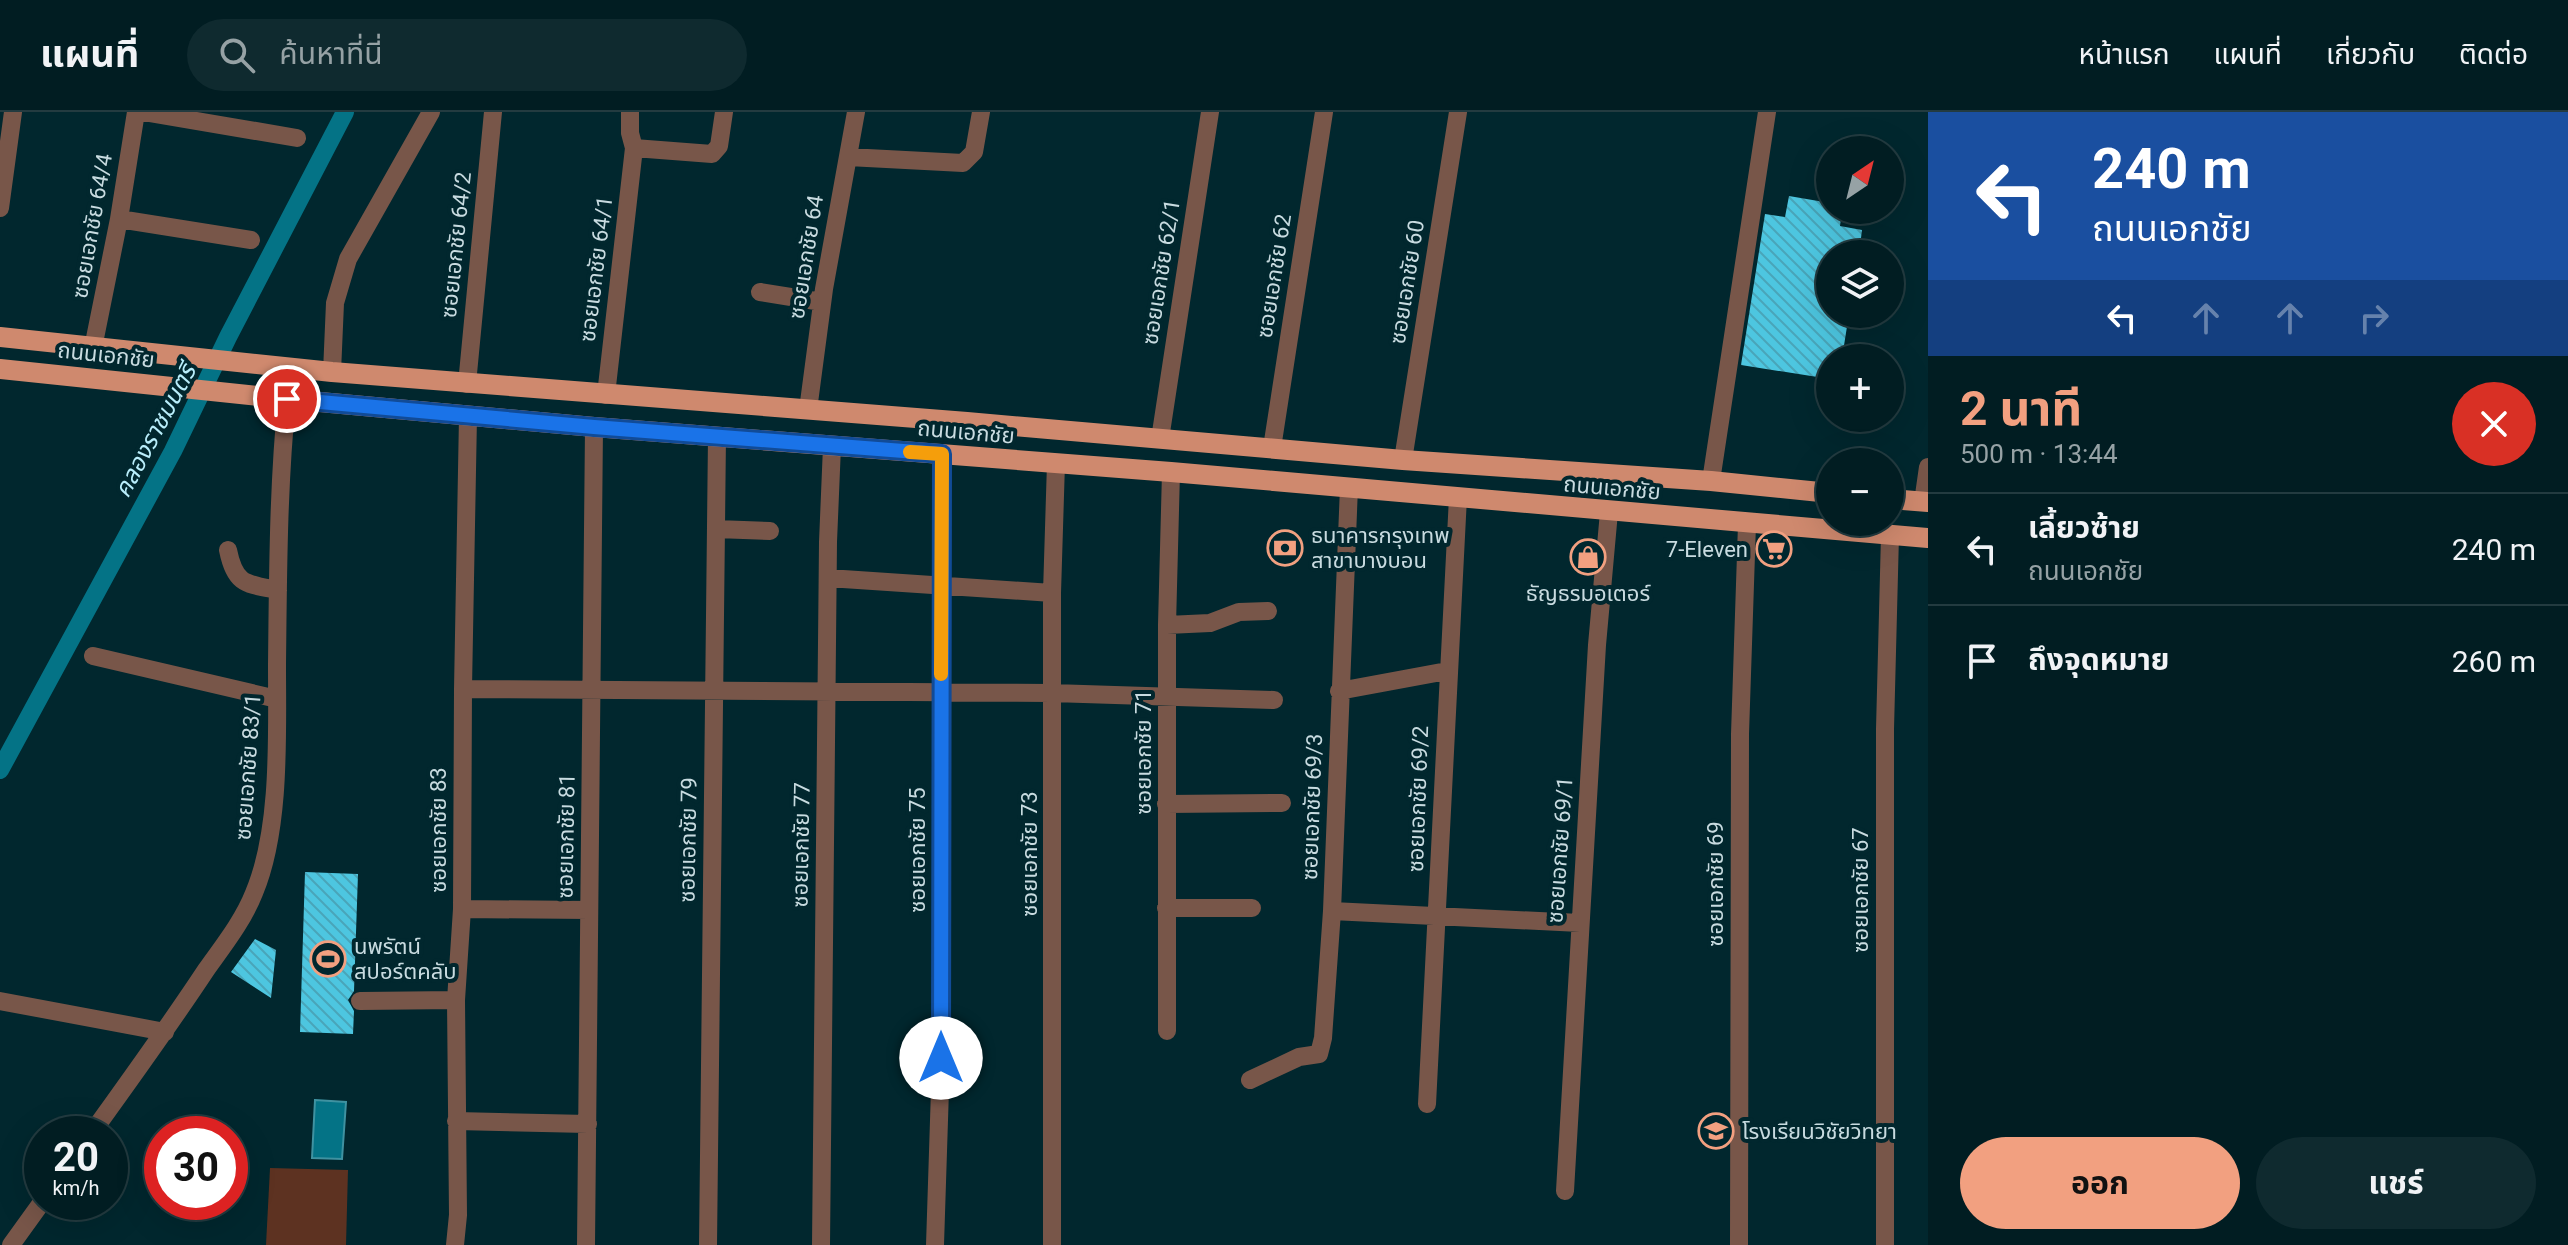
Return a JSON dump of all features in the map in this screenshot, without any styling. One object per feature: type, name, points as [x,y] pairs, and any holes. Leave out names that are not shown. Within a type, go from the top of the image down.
[{"type":"main road","name":"ถนนเอกชัย","points":[[0,337],[239,364],[467,384],[1816,492]]},
{"type":"main road","name":"ถนนเอกชัย","points":[[0,369],[468,416],[1171,472],[1816,529]]},
{"type":"main road","points":[[878,449],[881,416]]},
{"type":"main road","points":[[1904,500],[1925,502]]},
{"type":"main road","name":"ถนนเอกชัย","points":[[1903,536],[1928,538]]},
{"type":"street","points":[[0,208],[5,131],[13,112]]},
{"type":"street","name":"ซอยเอกชัย 64/4","points":[[93,348],[119,219],[136,112]]},
{"type":"street","points":[[143,112],[297,138]]},
{"type":"street","points":[[332,372],[335,303],[343,270],[431,112]]},
{"type":"street","name":"ซอยเอกชัย 64/2","points":[[467,384],[493,112]]},
{"type":"street","name":"ซอยเอกชัย 64/1","points":[[606,395],[634,148],[630,112]]},
{"type":"street","points":[[634,148],[712,154],[719,146],[724,112]]},
{"type":"street","name":"ซอยเอกชัย 64","points":[[808,410],[822,302],[856,112]]},
{"type":"street","points":[[848,157],[963,163],[974,152],[981,112]]},
{"type":"street","name":"ซอยเอกชัย 62/1","points":[[1160,439],[1210,112]]},
{"type":"street","name":"ซอยเอกชัย 62","points":[[1272,448],[1324,112]]},
{"type":"street","name":"ซอยเอกชัย 60","points":[[1403,460],[1458,112]]},
{"type":"street","points":[[1711,481],[1767,112]]},
{"type":"street","points":[[119,219],[251,240]]},
{"type":"street","points":[[760,292],[822,302]]},
{"type":"street","name":"ซอยเอกชัย 83/1","points":[[104,1116],[236,925],[254,894],[266,854],[275,782],[278,590],[287,399]]},
{"type":"street","name":"ซอยเอกชัย 83","points":[[455,1245],[458,1215],[456,1000],[462,909],[468,416]]},
{"type":"street","name":"ซอยเอกชัย 81","points":[[586,1245],[594,427]]},
{"type":"street","name":"ซอยเอกชัย 79","points":[[708,1245],[717,436]]},
{"type":"street","name":"ซอยเอกชัย 77","points":[[821,1245],[832,446]]},
{"type":"street","name":"ซอยเอกชัย 75","points":[[935,1245],[941,1058],[942,454]]},
{"type":"street","name":"ซอยเอกชัย 73","points":[[1052,1245],[1052,593],[1056,463]]},
{"type":"street","points":[[1925,502],[1928,467]]},
{"type":"street","name":"ซอยเอกชัย 71","points":[[1167,1031],[1167,625],[1171,472]]},
{"type":"street","name":"ซอยเอกชัย 69/3","points":[[1250,1080],[1286,1062],[1320,1052],[1332,911],[1349,487]]},
{"type":"street","name":"ซอยเอกชัย 69/2","points":[[1427,1104],[1458,497]]},
{"type":"street","name":"ซอยเอกชัย 69/1","points":[[1565,1191],[1597,645],[1609,512]]},
{"type":"street","name":"ซอยเอกชัย 69","points":[[1739,1245],[1740,734],[1747,524]]},
{"type":"street","points":[[716,529],[770,531]]},
{"type":"street","name":"ซอยเอกชัย 67","points":[[1885,1245],[1885,729],[1890,536]]},
{"type":"street","points":[[228,550],[233,571],[246,584],[278,590]]},
{"type":"street","points":[[828,578],[1052,593]]},
{"type":"street","points":[[1167,625],[1210,623],[1239,612],[1268,611]]},
{"type":"street","points":[[93,656],[277,699]]},
{"type":"street","points":[[1339,691],[1447,671]]},
{"type":"street","points":[[463,689],[1052,693],[1274,700]]},
{"type":"street","points":[[1166,804],[1282,803]]},
{"type":"street","points":[[1166,908],[1252,908]]},
{"type":"street","points":[[462,909],[589,910]]},
{"type":"street","points":[[1332,911],[1580,923]]},
{"type":"street","points":[[360,1001],[456,1000]]},
{"type":"street","points":[[0,1001],[165,1032]]},
{"type":"street","points":[[456,1121],[588,1124]]},
{"type":"street","points":[[11,1245],[29,1220]]},
{"type":"shaded area","points":[[270,1168],[348,1170],[346,1245],[266,1245]]},
{"type":"water","points":[[315,1100],[346,1102],[342,1159],[312,1158]]},
{"type":"building","points":[[1789,196],[1816,201],[1816,224],[1840,224],[1862,230],[1861,240],[1816,240],[1816,328],[1847,328],[1844,344],[1816,344],[1816,377],[1741,365],[1765,214],[1785,217]]},
{"type":"building","points":[[305,872],[358,874],[354,991],[348,1000],[354,1011],[353,1034],[300,1032]]},
{"type":"building","points":[[255,939],[276,950],[271,998],[231,972]]},
{"type":"waterway","name":"คลองราชมนตรี","points":[[0,770],[173,451],[228,337],[345,112]]},
{"type":"slow traffic","points":[[910,452],[942,454],[941,674]]},
{"type":"place","name":"ธนาคารกรุงเทพ สาขาบางบอน","points":[[1285,548]]},
{"type":"place","name":"7-Eleven","points":[[1774,549]]},
{"type":"place","name":"ธัญธรมอเตอร์","points":[[1588,557]]},
{"type":"place","name":"นพรัตน์ สปอร์ตคลับ","points":[[328,959]]},
{"type":"place","name":"โรงเรียนวิชัยวิทยา","points":[[1716,1131]]},
{"type":"route","points":[[287,399],[942,454],[941,1058]]}]
